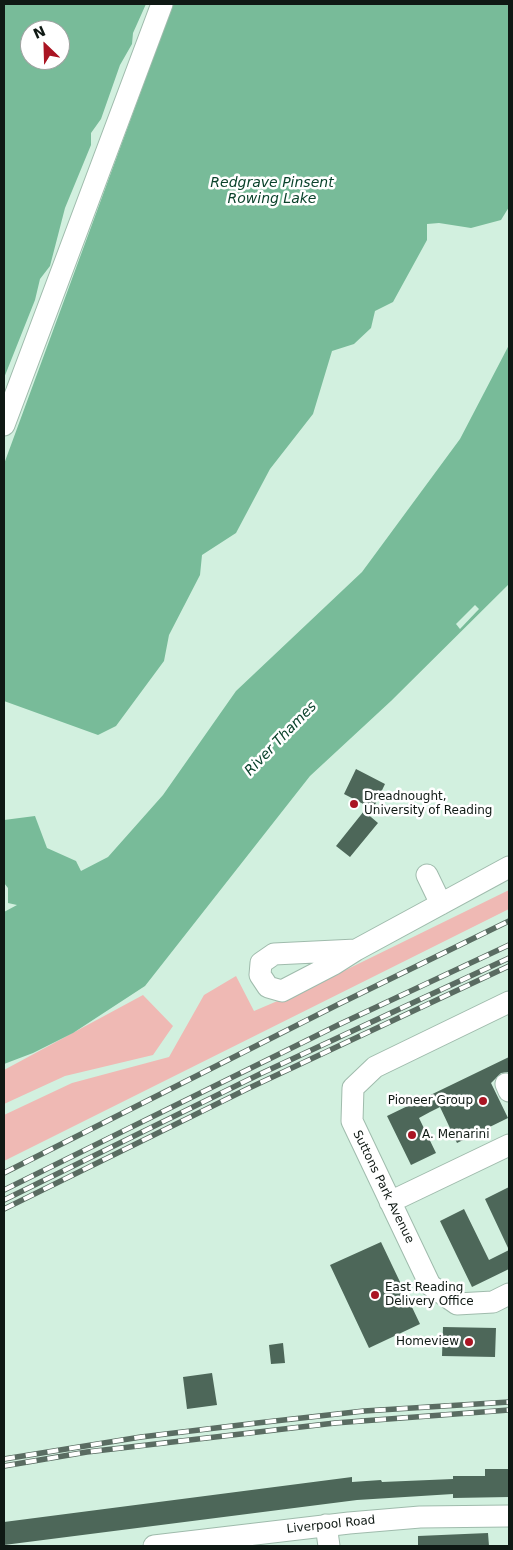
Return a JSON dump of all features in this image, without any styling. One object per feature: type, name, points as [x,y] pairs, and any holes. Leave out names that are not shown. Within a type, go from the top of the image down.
[{"type":"street","points":[[4,425],[162,4]]},
{"type":"street","points":[[356,950],[509,867]]},
{"type":"street","points":[[427,875],[440,904]]},
{"type":"street","name":"Suttons Park Avenue","points":[[509,1002],[375,1066],[354,1088],[352,1121],[430,1285],[457,1304],[493,1302],[509,1294]]},
{"type":"street","points":[[390,1202],[509,1145]]},
{"type":"street","name":"Liverpool Road","points":[[154,1546],[326,1525],[420,1517],[509,1516]]},
{"type":"street","points":[[326,1525],[329,1546]]},
{"type":"shaded area","points":[[509,890],[509,909],[4,1161],[4,1115],[72,1083],[169,1057],[204,995],[236,976],[254,1011],[315,985]]},
{"type":"shaded area","points":[[143,995],[173,1026],[153,1055],[65,1076],[4,1104],[4,1070]]},
{"type":"water","points":[[4,4],[146,4],[133,33],[132,44],[120,65],[101,119],[91,133],[91,145],[65,208],[50,266],[40,279],[35,300],[4,378]]},
{"type":"water","name":"Redgrave Pinsent Rowing Lake","points":[[173,4],[509,4],[509,207],[501,220],[471,228],[439,223],[427,224],[427,240],[393,302],[375,311],[371,328],[354,344],[332,351],[313,414],[270,469],[236,533],[202,555],[200,575],[169,635],[164,661],[116,726],[98,735],[4,701],[4,464]]},
{"type":"water","name":"River Thames","points":[[509,345],[509,584],[391,701],[310,776],[145,986],[73,1033],[33,1053],[4,1064],[4,912],[17,905],[8,903],[8,888],[4,883],[4,820],[35,816],[47,848],[76,861],[81,871],[108,857],[163,795],[236,691],[362,572],[460,439]]},
{"type":"pier","points":[[475,605],[479,609],[460,629],[456,624]]},
{"type":"building","points":[[356,769],[385,784],[373,809],[344,794]]},
{"type":"building","points":[[364,811],[378,823],[350,857],[336,846]]},
{"type":"building","points":[[509,1057],[509,1072],[501,1073],[491,1083],[508,1118],[457,1143],[440,1107],[419,1118],[436,1153],[411,1165],[387,1116]]},
{"type":"building","points":[[509,1187],[509,1250],[485,1199]]},
{"type":"building","points":[[464,1209],[489,1260],[509,1250],[509,1269],[472,1287],[440,1221]]},
{"type":"building","name":"East Reading Delivery Office","points":[[381,1242],[420,1324],[369,1348],[330,1265]]},
{"type":"building","name":"Homeview","points":[[443,1327],[496,1328],[495,1357],[442,1356]]},
{"type":"building","points":[[283,1343],[285,1363],[271,1364],[269,1345]]},
{"type":"building","points":[[212,1373],[217,1405],[187,1409],[183,1377]]},
{"type":"building","points":[[485,1469],[509,1469],[509,1497],[453,1498],[453,1494],[357,1500],[4,1545],[4,1522],[352,1477],[352,1482],[381,1480],[382,1482],[453,1479],[453,1476],[485,1476]]},
{"type":"building","points":[[488,1533],[489,1546],[418,1546],[418,1536]]},
{"type":"railway","points":[[4,1173],[339,1004],[509,921]]},
{"type":"railway","points":[[4,1190],[338,1025],[509,945]]},
{"type":"railway","points":[[4,1200],[260,1074],[509,958]]},
{"type":"railway","points":[[4,1209],[247,1089],[509,966]]},
{"type":"railway","points":[[4,1459],[141,1437],[257,1423],[364,1411],[509,1402]]},
{"type":"railway","points":[[4,1466],[87,1452],[335,1423],[509,1410]]},
{"type":"place","name":"Dreadnought, University of Reading","points":[[354,804]]},
{"type":"place","name":"Pioneer Group","points":[[483,1101]]},
{"type":"place","name":"A. Menarini","points":[[412,1135]]},
{"type":"place","name":"East Reading Delivery Office","points":[[375,1295]]},
{"type":"place","name":"Homeview","points":[[469,1342]]}]
